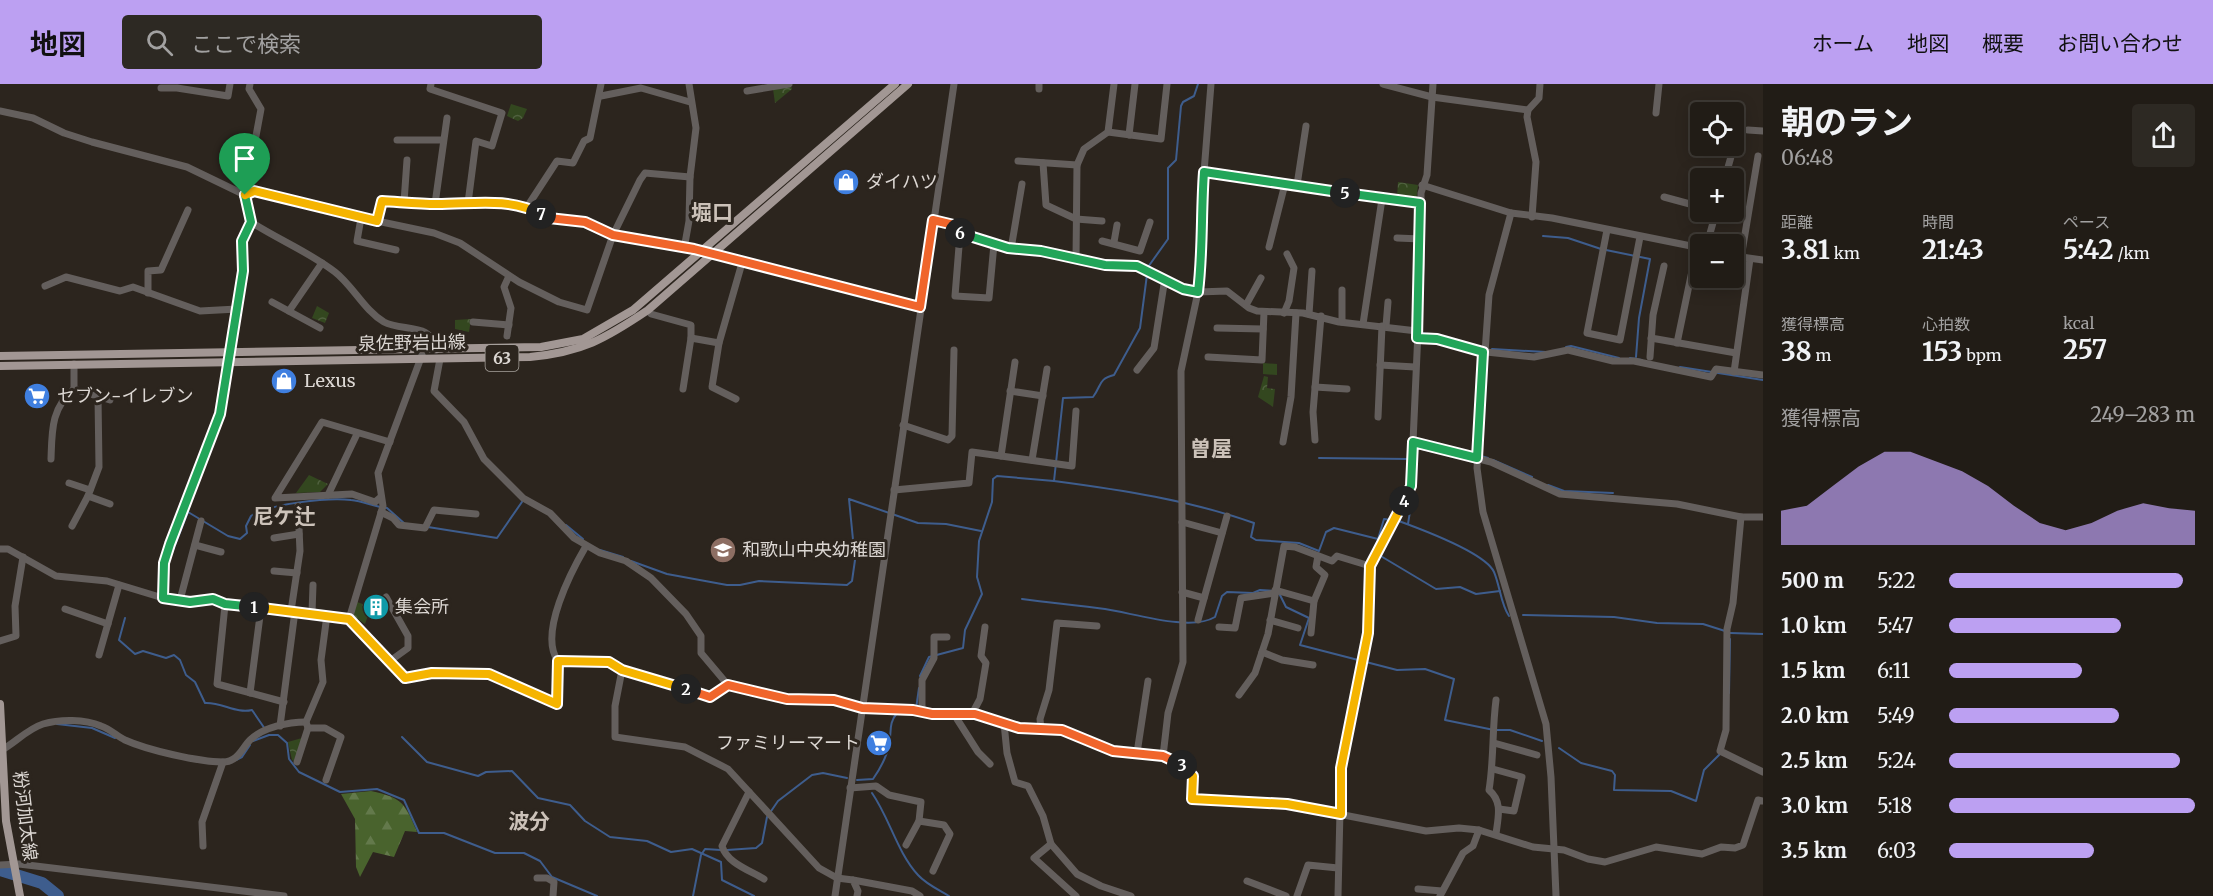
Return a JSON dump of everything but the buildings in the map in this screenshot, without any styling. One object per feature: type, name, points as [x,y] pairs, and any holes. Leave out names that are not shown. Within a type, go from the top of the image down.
[{"type":"main road","name":"泉佐野岩出線","points":[[422,355],[436,350],[541,347],[583,339],[633,310],[895,84]]},
{"type":"main road","name":"泉佐野岩出線","points":[[0,366],[230,358],[422,355],[440,359],[556,355],[583,348],[609,336],[648,310],[908,84]]},
{"type":"main road","name":"泉佐野岩出線","points":[[0,356],[230,358]]},
{"type":"main road","name":"粉河加太線","points":[[0,704],[6,821],[20,896]]},
{"type":"street","points":[[161,88],[177,88],[228,96],[230,84]]},
{"type":"street","points":[[163,598],[164,563],[220,414],[230,358],[243,271],[242,241],[251,222],[245,195],[261,109],[249,89],[250,84]]},
{"type":"street","points":[[430,84],[430,89],[502,113],[492,146],[476,141],[468,203]]},
{"type":"street","points":[[527,207],[557,161],[573,163],[584,141],[590,138],[602,84]]},
{"type":"street","points":[[684,249],[689,221],[690,177],[696,129],[689,84]]},
{"type":"street","points":[[747,90],[789,84]]},
{"type":"street","points":[[835,896],[954,84]]},
{"type":"street","points":[[1108,132],[1114,84]]},
{"type":"street","points":[[1129,135],[1135,84]]},
{"type":"street","points":[[1076,259],[1077,165],[1084,149],[1108,132],[1161,140],[1167,84]]},
{"type":"street","points":[[1163,756],[1168,713],[1183,662],[1181,371],[1198,292],[1203,254],[1202,210],[1211,84]]},
{"type":"street","points":[[1383,84],[1432,96],[1528,110]]},
{"type":"street","points":[[1338,896],[1341,768],[1368,633],[1370,566],[1411,486],[1420,203],[1427,167],[1433,84]]},
{"type":"street","points":[[1532,217],[1536,170],[1527,117],[1528,110],[1539,98],[1540,84]]},
{"type":"street","points":[[1656,113],[1659,84]]},
{"type":"street","points":[[601,96],[641,88],[690,102]]},
{"type":"street","points":[[0,111],[33,118],[64,133],[92,142],[187,167],[245,195],[254,191],[361,218],[434,233],[460,243],[509,276],[559,302],[587,310],[613,235],[627,202],[645,173],[690,177]]},
{"type":"street","points":[[435,204],[443,153],[442,140],[447,118]]},
{"type":"street","points":[[1297,185],[1306,126]]},
{"type":"street","points":[[1748,130],[1763,131]]},
{"type":"street","points":[[397,140],[442,140]]},
{"type":"street","points":[[1743,234],[1758,156]]},
{"type":"street","points":[[404,202],[407,160]]},
{"type":"street","points":[[1018,161],[1077,165]]},
{"type":"street","points":[[1043,163],[1046,205],[1076,219],[1102,221]]},
{"type":"street","points":[[1204,172],[1420,203]]},
{"type":"street","points":[[1011,249],[1022,184]]},
{"type":"street","points":[[1269,247],[1285,184]]},
{"type":"street","points":[[1422,185],[1511,213],[1690,245]]},
{"type":"street","points":[[1664,197],[1690,204]]},
{"type":"street","points":[[1363,324],[1382,199]]},
{"type":"street","points":[[377,221],[382,201],[435,204],[500,201],[527,207],[549,218],[585,222],[613,235],[701,252],[920,307]]},
{"type":"street","points":[[148,293],[147,271],[161,270],[188,210]]},
{"type":"street","points":[[1511,213],[1489,295],[1477,458],[1483,512],[1546,724],[1556,896]]},
{"type":"street","points":[[361,218],[357,241],[396,250]]},
{"type":"street","points":[[933,220],[959,228],[955,296],[989,298],[994,244]]},
{"type":"street","points":[[251,222],[337,273],[384,322],[428,333],[435,343],[436,350]]},
{"type":"street","points":[[1143,269],[1140,250],[1150,222]]},
{"type":"street","points":[[1114,242],[1117,225]]},
{"type":"street","points":[[1607,230],[1587,333],[1620,340],[1640,237]]},
{"type":"street","points":[[960,234],[1011,249],[1041,251],[1105,265],[1143,269],[1183,289],[1198,292],[1227,291],[1246,306],[1264,312],[1309,314],[1342,322],[1384,326],[1483,352],[1534,357],[1568,350],[1613,361],[1634,361],[1711,377],[1716,369],[1763,375]]},
{"type":"street","points":[[1397,238],[1420,239]]},
{"type":"street","points":[[1102,241],[1140,250]]},
{"type":"street","points":[[1284,313],[1289,301],[1294,268],[1287,254]]},
{"type":"street","points":[[1744,258],[1763,260]]},
{"type":"street","points":[[1734,372],[1750,259]]},
{"type":"street","points":[[289,311],[322,263]]},
{"type":"street","points":[[736,399],[712,387],[719,343],[742,263]]},
{"type":"street","points":[[1650,357],[1653,315],[1664,266]]},
{"type":"street","points":[[1309,314],[1312,271]]},
{"type":"street","points":[[507,336],[511,308],[504,287],[509,276]]},
{"type":"street","points":[[45,286],[66,277],[120,291],[133,287],[200,311],[237,309]]},
{"type":"street","points":[[1137,370],[1154,348],[1165,278]]},
{"type":"street","points":[[1246,306],[1261,278]]},
{"type":"street","points":[[1677,343],[1690,286]]},
{"type":"street","points":[[1342,290],[1342,322]]},
{"type":"street","points":[[272,302],[320,328]]},
{"type":"street","points":[[1378,417],[1380,365],[1388,302]]},
{"type":"street","points":[[648,310],[651,314],[691,325],[683,389]]},
{"type":"street","points":[[1208,357],[1262,360],[1264,312]]},
{"type":"street","points":[[1283,442],[1291,397],[1296,313]]},
{"type":"street","points":[[1315,440],[1316,387],[1322,316]]},
{"type":"street","points":[[473,322],[508,326]]},
{"type":"street","points":[[1217,328],[1263,329]]},
{"type":"street","points":[[690,338],[719,343]]},
{"type":"street","points":[[1652,338],[1737,353]]},
{"type":"street","points":[[903,425],[948,440],[952,436],[954,350]]},
{"type":"street","points":[[349,619],[381,512],[378,473],[422,355]]},
{"type":"street","points":[[440,359],[434,391],[464,422],[484,459],[523,498],[550,513],[574,538],[586,546],[626,561],[651,578],[686,614],[701,636],[701,653],[728,685],[787,699],[834,700],[862,708],[972,714],[1019,728],[1062,730],[1113,751],[1163,756],[1188,769],[1193,776],[1192,799],[1287,804],[1426,831],[1459,828],[1479,830],[1533,847],[1554,849],[1605,862],[1656,846],[1702,854],[1721,847],[1743,846],[1758,800],[1763,801]]},
{"type":"street","points":[[1000,456],[1015,362]]},
{"type":"street","points":[[51,459],[52,430],[61,400],[74,389],[74,364]]},
{"type":"street","points":[[1380,365],[1415,367]]},
{"type":"street","points":[[1032,460],[1047,369]]},
{"type":"street","points":[[1316,387],[1347,389]]},
{"type":"street","points":[[74,389],[110,400]]},
{"type":"street","points":[[1010,391],[1043,396]]},
{"type":"street","points":[[72,526],[99,467],[98,396]]},
{"type":"street","points":[[894,490],[969,483],[972,452],[1072,466],[1076,411]]},
{"type":"street","points":[[381,496],[375,502],[352,494],[275,498],[322,423],[390,442]]},
{"type":"street","points":[[328,495],[357,434]]},
{"type":"street","points":[[1413,442],[1477,458],[1506,468],[1560,494],[1677,504],[1741,517],[1763,517]]},
{"type":"street","points":[[69,483],[110,504]]},
{"type":"street","points":[[280,726],[297,573],[298,506]]},
{"type":"street","points":[[381,512],[393,518],[399,525],[425,528],[434,510],[476,514]]},
{"type":"street","points":[[1198,620],[1227,516]]},
{"type":"street","points":[[1741,517],[1733,603],[1727,629],[1726,730],[1720,751],[1763,772]]},
{"type":"street","points":[[180,600],[201,521]]},
{"type":"street","points":[[1182,522],[1222,533]]},
{"type":"street","points":[[274,538],[299,534]]},
{"type":"street","points":[[195,545],[221,552]]},
{"type":"street","points":[[0,549],[8,549],[56,576],[78,577],[119,585],[163,598],[213,599],[225,604],[349,619],[405,678],[432,673],[489,674],[557,704],[558,661],[554,656],[552,639],[561,598],[570,573],[586,546]]},
{"type":"street","points":[[1239,695],[1255,673],[1262,652],[1284,546],[1295,547],[1332,561],[1337,556],[1370,566]]},
{"type":"street","points":[[1311,633],[1314,601],[1325,575],[1316,567],[1318,556]]},
{"type":"street","points":[[0,641],[16,636],[15,606],[23,557]]},
{"type":"street","points":[[274,571],[297,573]]},
{"type":"street","points":[[99,655],[119,585]]},
{"type":"street","points":[[312,613],[313,585]]},
{"type":"street","points":[[1182,592],[1204,598]]},
{"type":"street","points":[[1219,627],[1235,628],[1240,598],[1275,592],[1314,601]]},
{"type":"street","points":[[386,597],[408,636],[408,648],[390,661]]},
{"type":"street","points":[[225,604],[217,684],[284,702]]},
{"type":"street","points":[[250,693],[261,608]]},
{"type":"street","points":[[65,609],[108,624]]},
{"type":"street","points":[[297,762],[307,725],[323,682],[321,660],[327,615]]},
{"type":"street","points":[[1270,620],[1298,628]]},
{"type":"street","points":[[1041,729],[1040,719],[1049,690],[1057,623],[1097,626]]},
{"type":"street","points":[[972,714],[980,699],[986,663],[981,656],[985,627]]},
{"type":"street","points":[[918,711],[922,680],[934,658],[934,637],[947,637]]},
{"type":"street","points":[[1262,652],[1282,660],[1313,665]]},
{"type":"street","points":[[558,661],[609,662],[622,670],[710,697],[728,685]]},
{"type":"street","points":[[622,670],[615,706],[615,737],[685,747],[728,769],[819,868],[837,878],[912,891],[920,896]]},
{"type":"street","points":[[1137,753],[1148,681]]},
{"type":"street","points":[[1496,700],[1492,730],[1493,769],[1489,790],[1495,796],[1499,809],[1496,834]]},
{"type":"street","points":[[957,714],[957,719],[978,752],[990,764]]},
{"type":"street","points":[[1,751],[41,724],[60,721],[82,722],[102,726],[126,740],[183,756],[223,762],[242,753],[250,740],[280,726],[307,725],[325,728],[341,737],[326,780]]},
{"type":"street","points":[[1004,723],[1007,753],[1015,783],[1028,786],[1043,816],[1051,844],[1077,874],[1101,886],[1131,896]]},
{"type":"street","points":[[1494,743],[1537,754]]},
{"type":"street","points":[[203,846],[202,822],[223,762]]},
{"type":"street","points":[[1493,769],[1522,777],[1514,811],[1499,809]]},
{"type":"street","points":[[850,788],[876,786],[889,795],[921,801],[919,821],[906,845]]},
{"type":"street","points":[[748,792],[722,846],[725,854],[735,862],[764,879]]},
{"type":"street","points":[[919,821],[944,825],[950,834],[933,871]]},
{"type":"street","points":[[1418,889],[1441,894],[1463,853],[1473,846],[1479,830]]},
{"type":"street","points":[[1051,844],[1034,858],[1076,896]]},
{"type":"street","points":[[0,864],[284,896]]},
{"type":"street","points":[[1297,896],[1308,865],[1338,868]]},
{"type":"street","points":[[537,878],[547,878],[554,882],[553,896]]},
{"type":"street","points":[[853,880],[858,891],[857,896]]},
{"type":"street","points":[[1247,881],[1286,896]]},
{"type":"street","points":[[890,896],[891,888]]},
{"type":"green space","points":[[791,86],[792,89],[775,103],[773,89]]},
{"type":"green space","points":[[511,104],[527,109],[523,118],[518,121],[507,116]]},
{"type":"green space","points":[[1398,182],[1418,185],[1416,201],[1397,198]]},
{"type":"green space","points":[[317,306],[329,313],[325,323],[312,318]]},
{"type":"green space","points":[[471,319],[469,332],[455,329],[455,320]]},
{"type":"green space","points":[[1263,363],[1277,364],[1277,375],[1263,374]]},
{"type":"green space","points":[[1264,376],[1268,377],[1267,388],[1275,389],[1273,407],[1258,397]]},
{"type":"green space","points":[[309,475],[328,484],[320,492],[296,493]]},
{"type":"green space","points":[[357,602],[371,607],[365,624],[352,615]]},
{"type":"green space","points":[[302,738],[294,761],[288,742]]},
{"type":"green space","points":[[371,791],[390,796],[401,803],[406,808],[417,832],[405,831],[394,857],[373,852],[360,877],[356,867],[355,819],[341,794]]},
{"type":"waterway","points":[[920,676],[929,657],[963,648],[965,630],[982,594],[977,577],[979,541],[992,502],[993,479],[997,476],[1054,481],[1063,398],[1093,397],[1103,381],[1114,375],[1140,328],[1148,267],[1168,239],[1168,168],[1176,160],[1181,106],[1183,102],[1194,96],[1198,84]]},
{"type":"waterway","points":[[1543,236],[1568,238],[1601,249]]},
{"type":"waterway","points":[[1606,250],[1650,259],[1639,318],[1636,357]]},
{"type":"waterway","points":[[1422,333],[1483,348]]},
{"type":"waterway","points":[[1566,347],[1571,346],[1619,358]]},
{"type":"waterway","points":[[1492,349],[1546,352]]},
{"type":"waterway","points":[[1630,358],[1642,360]]},
{"type":"waterway","points":[[1680,367],[1763,380]]},
{"type":"waterway","points":[[1408,459],[1409,446],[1444,454],[1446,446],[1488,458]]},
{"type":"waterway","points":[[1319,458],[1409,459]]},
{"type":"waterway","points":[[1493,460],[1532,477]]},
{"type":"waterway","points":[[1054,481],[1155,497],[1230,515],[1254,523],[1251,537],[1256,540],[1299,543],[1319,551],[1326,532],[1334,528],[1378,539],[1379,543]]},
{"type":"waterway","points":[[1548,485],[1564,491],[1613,493]]},
{"type":"waterway","points":[[1408,524],[1414,486]]},
{"type":"waterway","points":[[168,563],[188,512],[228,536],[240,539],[247,533],[246,526],[251,516],[271,508],[314,501],[341,499],[387,508],[405,524]]},
{"type":"waterway","points":[[428,527],[497,538],[524,499]]},
{"type":"waterway","points":[[631,561],[667,574],[727,585],[759,581],[847,585],[852,581],[855,560],[849,499],[918,523],[946,524],[981,531]]},
{"type":"waterway","points":[[1378,539],[1384,519],[1391,520]]},
{"type":"waterway","points":[[1396,520],[1465,549],[1488,564],[1494,572],[1509,616]]},
{"type":"waterway","points":[[566,525],[583,539]]},
{"type":"waterway","points":[[600,550],[623,557]]},
{"type":"waterway","points":[[1379,555],[1436,589],[1460,587],[1476,594],[1500,591]]},
{"type":"waterway","points":[[167,571],[168,589]]},
{"type":"waterway","points":[[1022,599],[1191,623],[1215,617],[1222,596],[1227,592],[1274,591]]},
{"type":"waterway","points":[[1279,593],[1286,607],[1309,618],[1300,645],[1397,670],[1425,669],[1454,679],[1445,720],[1494,730],[1510,730],[1542,741]]},
{"type":"waterway","points":[[1523,615],[1614,617],[1657,623],[1703,624],[1725,631]]},
{"type":"waterway","points":[[125,618],[119,640],[135,654],[143,651],[166,658],[174,655],[180,660],[186,675],[195,682],[205,703],[246,711],[252,710],[265,729]]},
{"type":"waterway","points":[[1730,633],[1763,634]]},
{"type":"waterway","points":[[1729,693],[1730,639]]},
{"type":"waterway","points":[[916,709],[919,688]]},
{"type":"waterway","points":[[857,780],[873,779],[887,753],[892,721],[897,713],[904,713]]},
{"type":"waterway","points":[[57,724],[92,728],[115,738]]},
{"type":"waterway","points":[[253,741],[269,735],[278,735],[287,743],[289,759],[299,772],[340,792],[377,789],[404,800],[419,833],[444,833],[495,853],[524,853],[540,861],[552,877],[597,896]]},
{"type":"waterway","points":[[402,737],[427,762],[478,776],[486,772],[512,771],[538,798],[570,805],[585,821],[610,837],[647,841],[671,852],[692,849],[721,862],[722,880],[754,896]]},
{"type":"waterway","points":[[236,760],[242,757],[250,745]]},
{"type":"waterway","points":[[1559,748],[1581,763],[1612,771],[1615,775],[1614,790],[1671,791],[1696,801],[1704,770],[1720,754]]},
{"type":"waterway","points":[[727,850],[756,848],[762,843],[767,817],[778,801],[812,775],[823,773],[847,778]]},
{"type":"waterway","points":[[872,793],[911,866],[925,881],[949,896]]},
{"type":"waterway","points":[[693,896],[701,855],[705,849],[721,850]]},
{"type":"waterway","points":[[0,870],[42,883],[58,896]]},
{"type":"place","name":"ダイハツ","points":[[846,182]]},
{"type":"place","name":"Lexus","points":[[284,381]]},
{"type":"place","name":"セブン-イレブン","points":[[37,396]]},
{"type":"place","name":"和歌山中央幼稚園","points":[[723,550]]},
{"type":"place","name":"集会所","points":[[376,607]]},
{"type":"place","name":"ファミリーマート","points":[[879,743]]},
{"type":"district","name":"堀口","points":[[712,213]]},
{"type":"district","name":"曽屋","points":[[1211,449]]},
{"type":"district","name":"尼ケ辻","points":[[284,517]]},
{"type":"district","name":"波分","points":[[529,822]]},
{"type":"route","points":[[1204,172],[1393,201],[1420,203],[1421,265],[1417,338],[1437,339],[1483,352],[1477,458],[1413,442],[1411,486],[1370,566],[1368,633],[1341,768],[1341,814],[1287,804],[1192,799],[1193,776],[1188,769],[1163,756],[1113,751],[1062,730],[1019,728],[975,714],[932,714],[913,710],[862,708],[834,700],[787,699],[728,685],[710,697],[622,670],[609,662],[558,661],[557,704],[503,678],[489,674],[432,673],[405,678],[349,619],[225,604],[213,599],[190,602],[163,598],[164,563],[220,414],[243,271],[242,241],[251,222],[245,195],[254,191],[295,203],[377,221],[382,201],[464,204],[500,201],[527,207],[549,218],[585,222],[613,235],[694,249],[920,307],[933,220],[954,225],[959,228],[960,234],[1008,248],[1041,251],[1105,265],[1137,266],[1183,289],[1198,292],[1203,254],[1204,172]]}]
